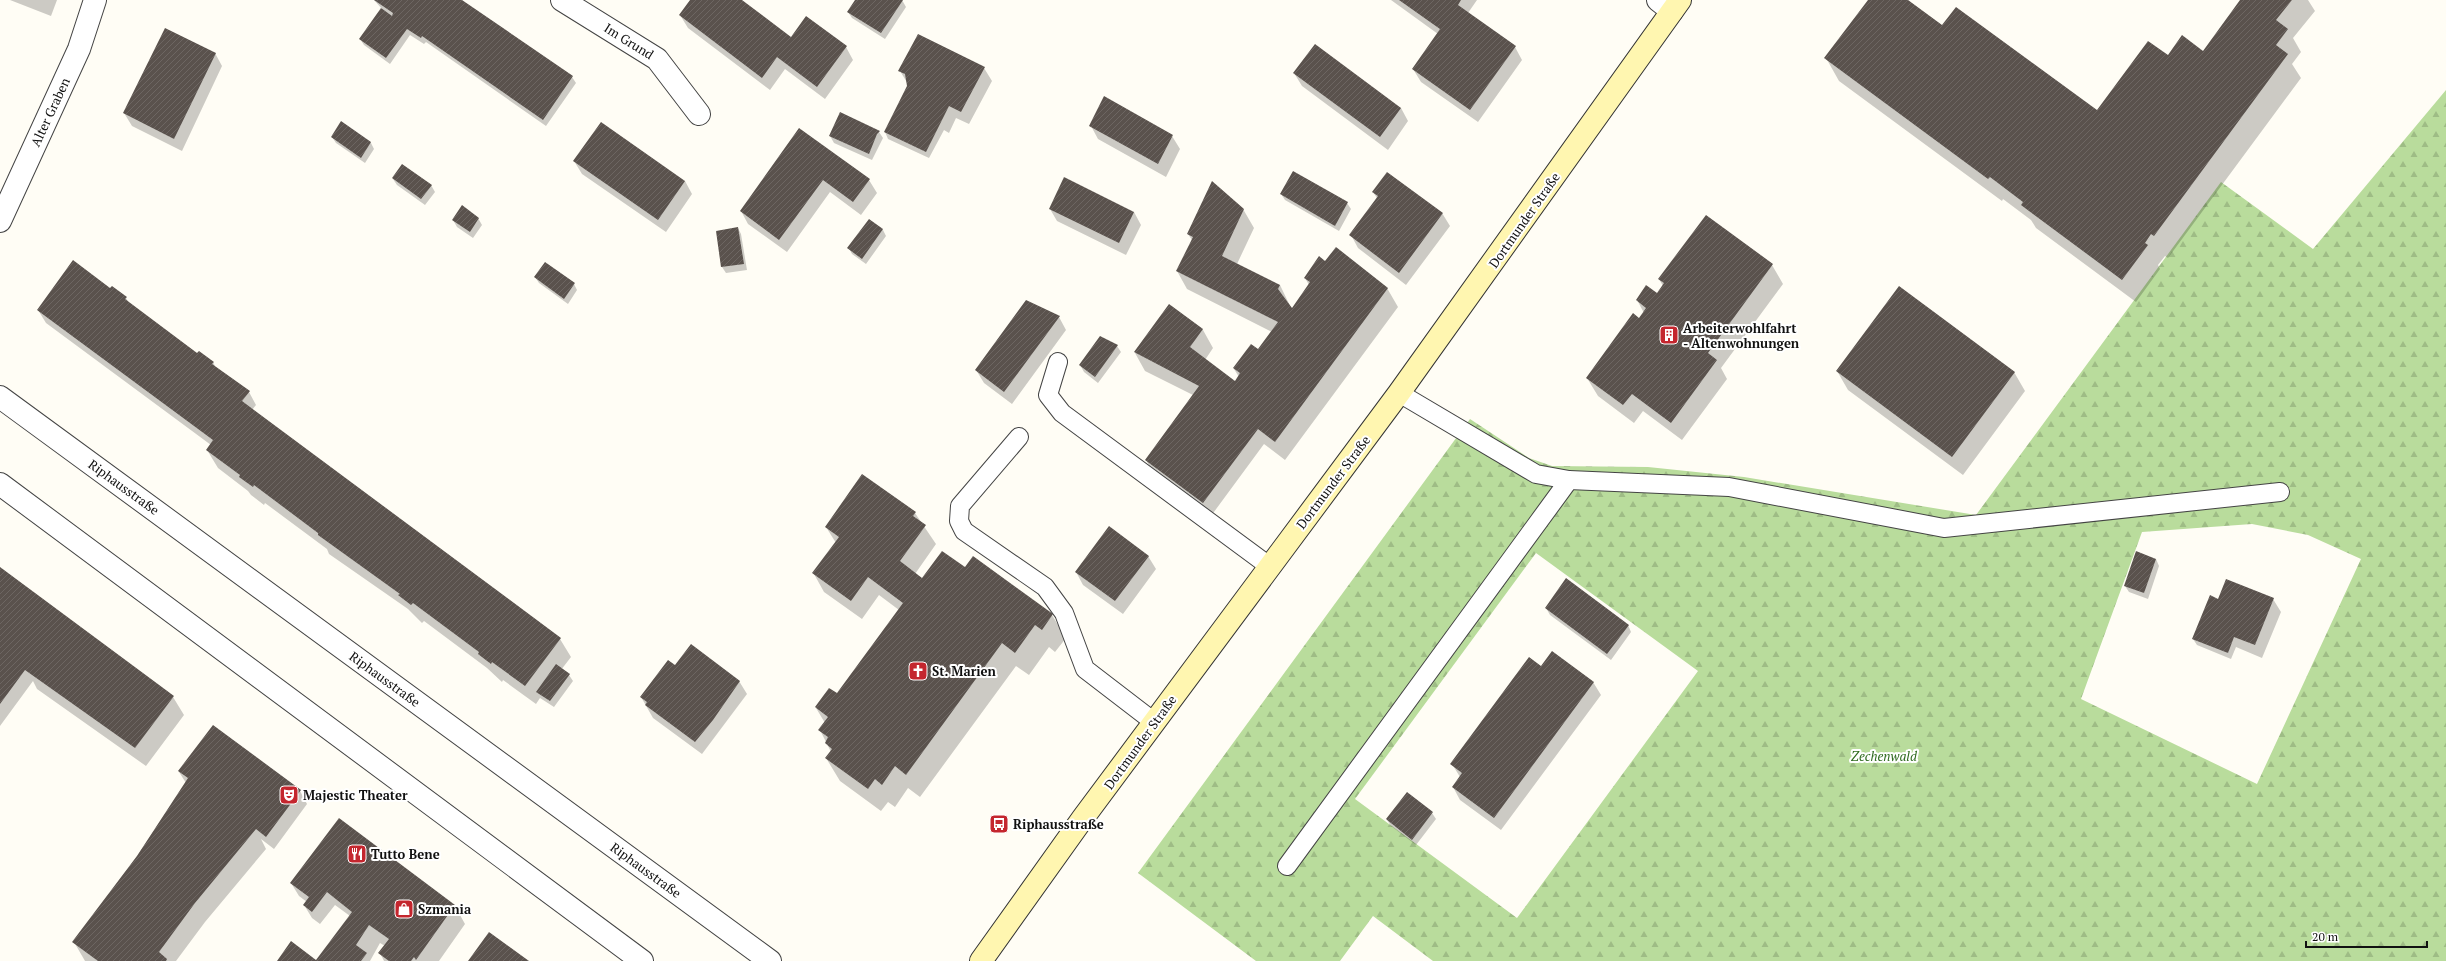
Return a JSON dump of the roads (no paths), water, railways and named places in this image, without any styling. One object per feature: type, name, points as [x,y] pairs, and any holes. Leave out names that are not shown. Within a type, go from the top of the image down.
[{"type":"main road","name":"Dortmunder Straße","points":[[981,961],[1154,722],[1399,394],[1670,4]]},
{"type":"street","name":"Alter Graben","points":[[0,221],[79,48],[95,0]]},
{"type":"street","name":"Im Grund","points":[[562,0],[657,59],[699,114]]},
{"type":"street","name":"Riphausstraße","points":[[0,397],[770,961]]},
{"type":"street","points":[[0,484],[642,961]]},
{"type":"lane","points":[[1058,362],[1048,395],[1062,413],[1270,566]]},
{"type":"lane","points":[[1399,394],[1536,474],[1569,480],[1729,487],[1944,528],[2280,492]]},
{"type":"lane","points":[[1019,437],[960,506],[959,521],[964,531],[976,541],[1045,587],[1064,613],[1085,669],[1154,722]]},
{"type":"lane","points":[[1287,866],[1569,480]]},
{"type":"place","name":"Arbeiterwohlfahrt - Altenwohnungen","points":[[1669,335]]},
{"type":"place","name":"St. Marien","points":[[918,671]]},
{"type":"place","name":"Majestic Theater","points":[[289,795]]},
{"type":"place","name":"Riphausstraße","points":[[999,824]]},
{"type":"place","name":"Tutto Bene","points":[[357,854]]},
{"type":"place","name":"Szmania","points":[[404,909]]},
{"type":"park label","name":"Zechenwald","points":[[1884,756]]}]
